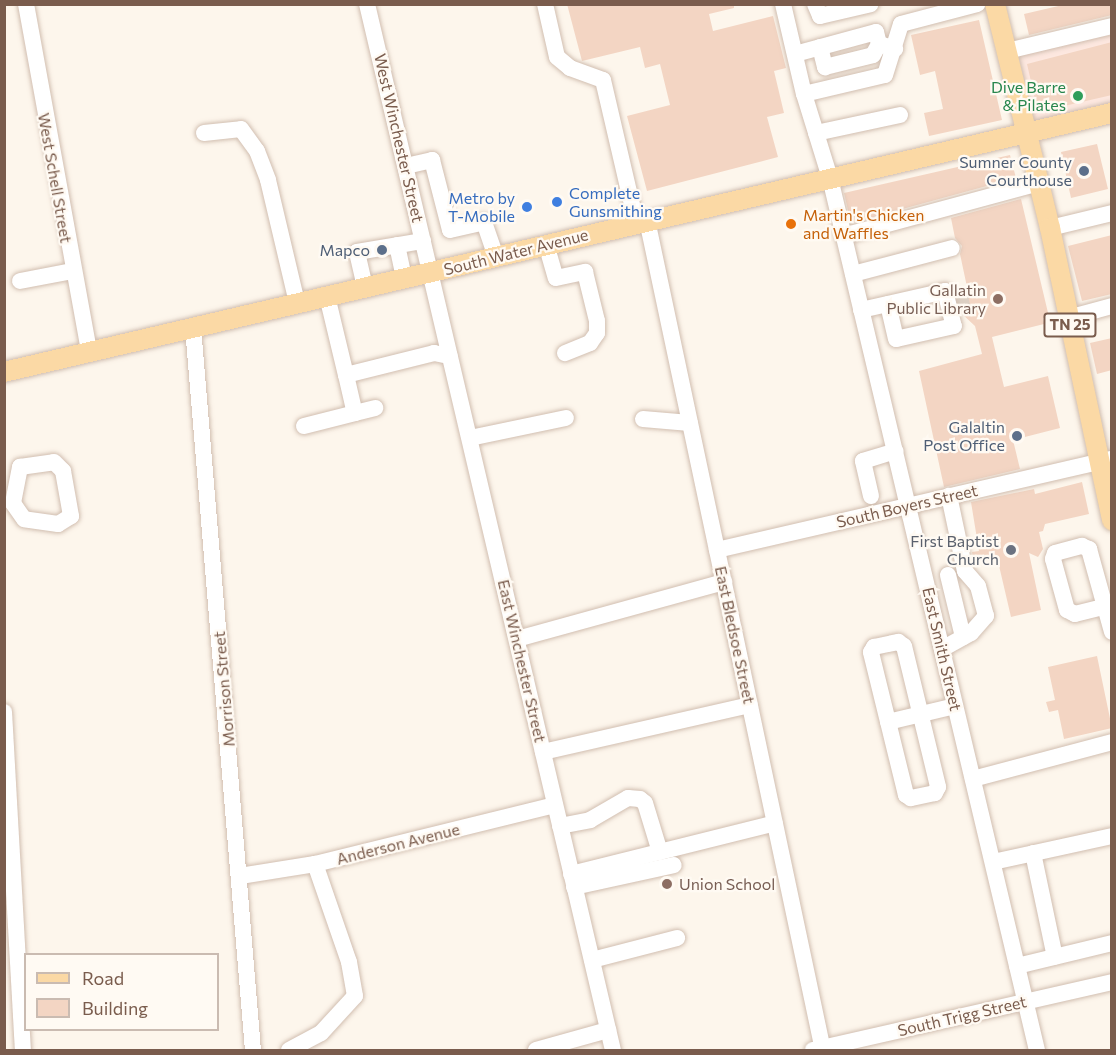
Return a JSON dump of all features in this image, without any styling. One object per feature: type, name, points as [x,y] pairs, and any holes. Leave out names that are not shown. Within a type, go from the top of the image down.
[{"type":"main road","name":"TN 25","points":[[995,4],[1050,228],[1068,318],[1105,460],[1112,520]]},
{"type":"main road","name":"South Water Avenue","points":[[4,372],[641,221],[1111,116]]},
{"type":"street","name":"West Schell Street","points":[[26,4],[89,351]]},
{"type":"street","name":"West Winchester Street","points":[[367,4],[431,272]]},
{"type":"street","name":"East Bledsoe Street","points":[[545,4],[557,57],[570,68],[603,80],[641,221],[690,423],[775,823],[819,1050]]},
{"type":"street","name":"East Smith Street","points":[[783,4],[804,94],[830,178],[1037,1050]]},
{"type":"street","points":[[815,4],[820,16],[871,4]]},
{"type":"street","points":[[804,94],[885,75],[902,24],[977,4]]},
{"type":"street","points":[[1006,51],[1112,26]]},
{"type":"street","points":[[795,54],[876,32],[879,44],[895,49]]},
{"type":"street","points":[[816,134],[900,115]]},
{"type":"street","points":[[204,133],[241,129],[257,151],[268,180],[297,303]]},
{"type":"street","points":[[406,166],[432,160],[450,230],[484,222],[496,256]]},
{"type":"street","points":[[843,236],[1039,183]]},
{"type":"street","points":[[417,215],[445,208]]},
{"type":"street","points":[[1050,228],[1112,213]]},
{"type":"street","points":[[365,287],[357,252],[423,241]]},
{"type":"street","points":[[546,244],[556,278],[585,272],[597,321],[597,333],[590,343],[565,352]]},
{"type":"street","points":[[397,245],[404,278]]},
{"type":"street","points":[[853,274],[952,248]]},
{"type":"street","points":[[20,281],[73,271]]},
{"type":"street","name":"East Winchester Street","points":[[431,272],[444,350],[470,438],[614,1050]]},
{"type":"street","points":[[861,310],[888,304],[953,293],[959,321],[896,339],[888,304]]},
{"type":"street","points":[[327,296],[355,413]]},
{"type":"street","points":[[1068,318],[1112,306]]},
{"type":"street","name":"Morrison Street","points":[[193,327],[253,1050]]},
{"type":"street","points":[[346,375],[444,350]]},
{"type":"street","points":[[304,426],[375,408]]},
{"type":"street","points":[[470,438],[566,418]]},
{"type":"street","points":[[643,419],[690,423]]},
{"type":"street","points":[[871,496],[863,461],[895,451]]},
{"type":"street","name":"South Boyers Street","points":[[717,550],[1105,460]]},
{"type":"street","points":[[942,650],[981,624],[986,613],[975,580],[965,571],[949,496]]},
{"type":"street","points":[[926,580],[965,571]]},
{"type":"street","points":[[948,575],[963,637]]},
{"type":"street","points":[[517,639],[724,582]]},
{"type":"street","points":[[1103,607],[1112,632]]},
{"type":"street","points":[[898,642],[904,646],[921,714],[938,787],[935,793],[906,795],[888,722],[871,652],[874,647],[898,642]]},
{"type":"street","points":[[543,752],[750,705]]},
{"type":"street","points":[[888,722],[955,706]]},
{"type":"street","points":[[4,712],[23,1050]]},
{"type":"street","points":[[973,779],[1112,742]]},
{"type":"street","points":[[560,826],[590,820],[628,798],[640,799],[645,802],[660,852]]},
{"type":"street","name":"Anderson Avenue","points":[[240,876],[315,864],[555,805]]},
{"type":"street","points":[[573,880],[660,852],[775,823]]},
{"type":"street","points":[[993,862],[1112,836]]},
{"type":"street","points":[[1034,853],[1056,957]]},
{"type":"street","points":[[289,1050],[321,1033],[354,996],[349,962],[315,864]]},
{"type":"street","points":[[573,880],[674,865]]},
{"type":"street","points":[[592,960],[677,938]]},
{"type":"street","points":[[1017,966],[1112,943]]},
{"type":"street","name":"South Trigg Street","points":[[819,1050],[1112,982]]},
{"type":"street","points":[[536,1050],[608,1030]]},
{"type":"shaded area","points":[[1111,33],[1111,107],[1034,125],[1018,55]]},
{"type":"building","points":[[567,4],[734,4],[734,8],[709,14],[713,31],[773,16],[786,68],[774,71],[784,113],[767,117],[778,157],[647,191],[627,116],[670,105],[660,64],[645,68],[640,47],[582,61]]},
{"type":"building","points":[[1067,4],[1112,4],[1112,15],[1029,35],[1024,14]]},
{"type":"building","points":[[979,20],[1002,120],[929,136],[924,113],[943,109],[935,71],[920,75],[911,35]]},
{"type":"building","points":[[1112,42],[1112,95],[1038,112],[1027,64]]},
{"type":"building","name":"Sumner County Courthouse","points":[[1097,144],[1108,189],[1071,198],[1061,152]]},
{"type":"building","points":[[1010,155],[1016,178],[851,223],[844,193]]},
{"type":"building","points":[[1021,199],[1049,317],[1043,318],[1044,324],[992,337],[1004,387],[1048,376],[1060,428],[1013,440],[1020,469],[944,487],[919,371],[982,354],[975,326],[961,313],[959,301],[962,288],[967,287],[960,254],[962,246],[955,238],[951,218]]},
{"type":"building","points":[[1112,235],[1112,294],[1082,301],[1068,246]]},
{"type":"building","points":[[1112,338],[1112,370],[1097,374],[1090,343]]},
{"type":"building","name":"First Baptist Church","points":[[1082,482],[1089,514],[1045,524],[1043,531],[1039,532],[1043,549],[1038,557],[1029,553],[1041,610],[1011,617],[997,557],[974,562],[972,552],[979,551],[971,502],[1034,489],[1035,494]]},
{"type":"building","points":[[1097,656],[1112,728],[1064,739],[1058,710],[1049,712],[1046,702],[1055,700],[1048,667]]},
{"type":"tunnel","points":[[960,296],[964,315]]},
{"type":"place","name":"Dive Barre & Pilates","points":[[1078,96]]},
{"type":"place","name":"Sumner County Courthouse","points":[[1084,171]]},
{"type":"place","name":"Complete Gunsmithing","points":[[557,202]]},
{"type":"place","name":"Metro by T-Mobile","points":[[527,207]]},
{"type":"place","name":"Martin's Chicken and Waffles","points":[[791,224]]},
{"type":"place","name":"Mapco","points":[[382,250]]},
{"type":"place","name":"Gallatin Public Library","points":[[998,299]]},
{"type":"place","name":"Galaltin Post Office","points":[[1017,436]]},
{"type":"place","name":"First Baptist Church","points":[[1011,550]]},
{"type":"place","name":"Union School","points":[[667,884]]}]
